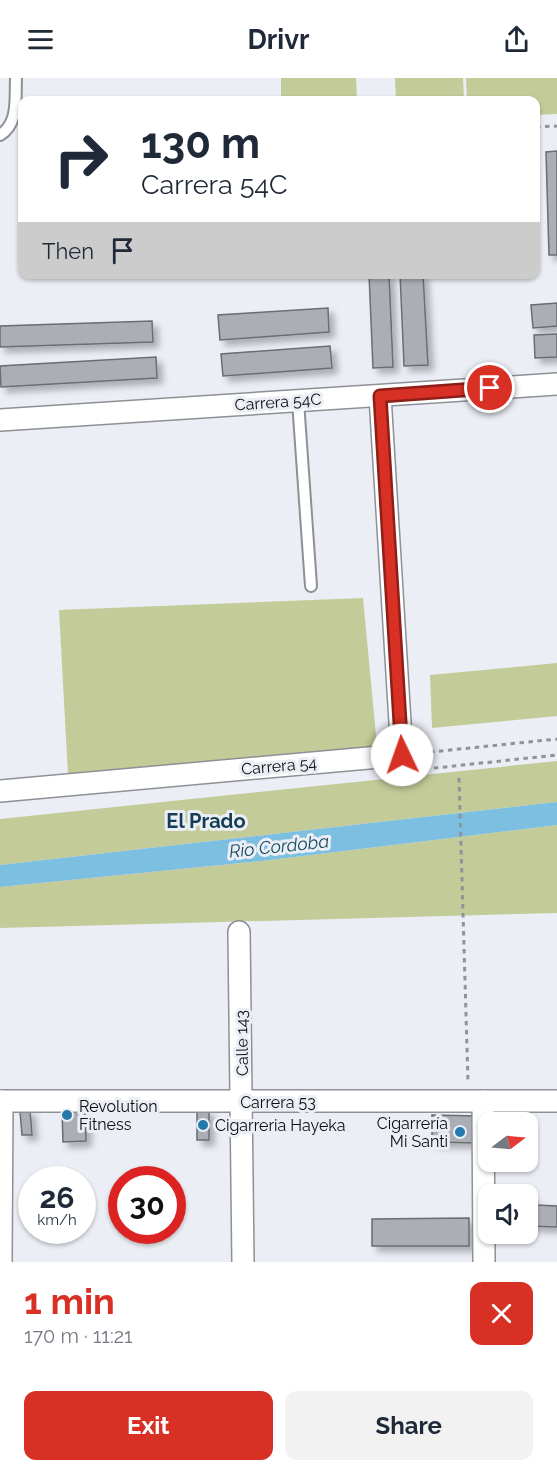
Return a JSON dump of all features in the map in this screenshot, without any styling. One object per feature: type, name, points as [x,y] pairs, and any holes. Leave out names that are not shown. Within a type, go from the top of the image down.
[{"type":"street","name":"Carrera 54C","points":[[0,420],[557,384]]},
{"type":"street","points":[[380,396],[402,755]]},
{"type":"street","name":"Carrera 54","points":[[0,791],[402,755]]},
{"type":"street","name":"Calle 143","points":[[239,932],[243,1102],[243,1262]]},
{"type":"street","points":[[1,1101],[1,1262]]},
{"type":"street","name":"Carrera 53","points":[[1,1101],[557,1101]]},
{"type":"street","points":[[476,1101],[484,1262]]},
{"type":"lane","points":[[0,135],[9,129],[15,112],[16,78]]},
{"type":"lane","points":[[298,401],[311,586]]},
{"type":"path","points":[[540,127],[557,126]]},
{"type":"path","points":[[402,755],[557,739]]},
{"type":"path","points":[[459,778],[460,851],[476,1101]]},
{"type":"green space","points":[[281,78],[356,78],[357,96],[281,96]]},
{"type":"green space","points":[[395,78],[463,78],[464,96],[396,96]]},
{"type":"green space","points":[[466,78],[557,78],[557,114],[540,115],[540,96],[467,96]]},
{"type":"green space","points":[[363,598],[377,746],[68,774],[59,610]]},
{"type":"green space","points":[[557,663],[557,716],[432,728],[430,675]]},
{"type":"green space","points":[[557,761],[557,802],[0,865],[0,819]]},
{"type":"green space","points":[[557,825],[557,913],[0,928],[0,887],[262,861]]},
{"type":"water","name":"Rio Cordoba","points":[[557,802],[557,825],[262,861],[0,887],[0,865]]},
{"type":"building","points":[[557,151],[557,255],[549,255],[546,152]]},
{"type":"building","points":[[369,279],[389,279],[393,367],[373,368]]},
{"type":"building","points":[[400,279],[423,279],[428,365],[404,366]]},
{"type":"building","points":[[557,303],[557,326],[533,328],[531,305]]},
{"type":"building","points":[[328,308],[329,332],[220,340],[218,315]]},
{"type":"building","points":[[152,321],[153,342],[0,347],[0,326]]},
{"type":"building","points":[[557,334],[557,357],[535,358],[534,335]]},
{"type":"building","points":[[330,346],[332,368],[223,376],[221,354]]},
{"type":"building","points":[[156,357],[157,378],[1,387],[0,366]]},
{"type":"building","points":[[85,1108],[86,1141],[63,1142],[62,1109]]},
{"type":"building","points":[[30,1110],[32,1135],[22,1135],[20,1111]]},
{"type":"building","name":"Cigarreria Hayeka","points":[[197,1110],[209,1110],[209,1140],[197,1140]]},
{"type":"building","points":[[432,1115],[476,1116],[476,1143],[432,1142]]},
{"type":"building","points":[[538,1205],[557,1206],[557,1227],[538,1226]]},
{"type":"building","points":[[469,1218],[469,1246],[372,1246],[372,1219]]},
{"type":"place","name":"Revolution Fitness","points":[[67,1115]]},
{"type":"place","name":"Cigarreria Hayeka","points":[[203,1125]]},
{"type":"place","name":"Cigarrería Mi Santi","points":[[460,1132]]},
{"type":"district","name":"El Prado","points":[[206,821]]},
{"type":"route","points":[[402,755],[380,396],[490,388]]}]
